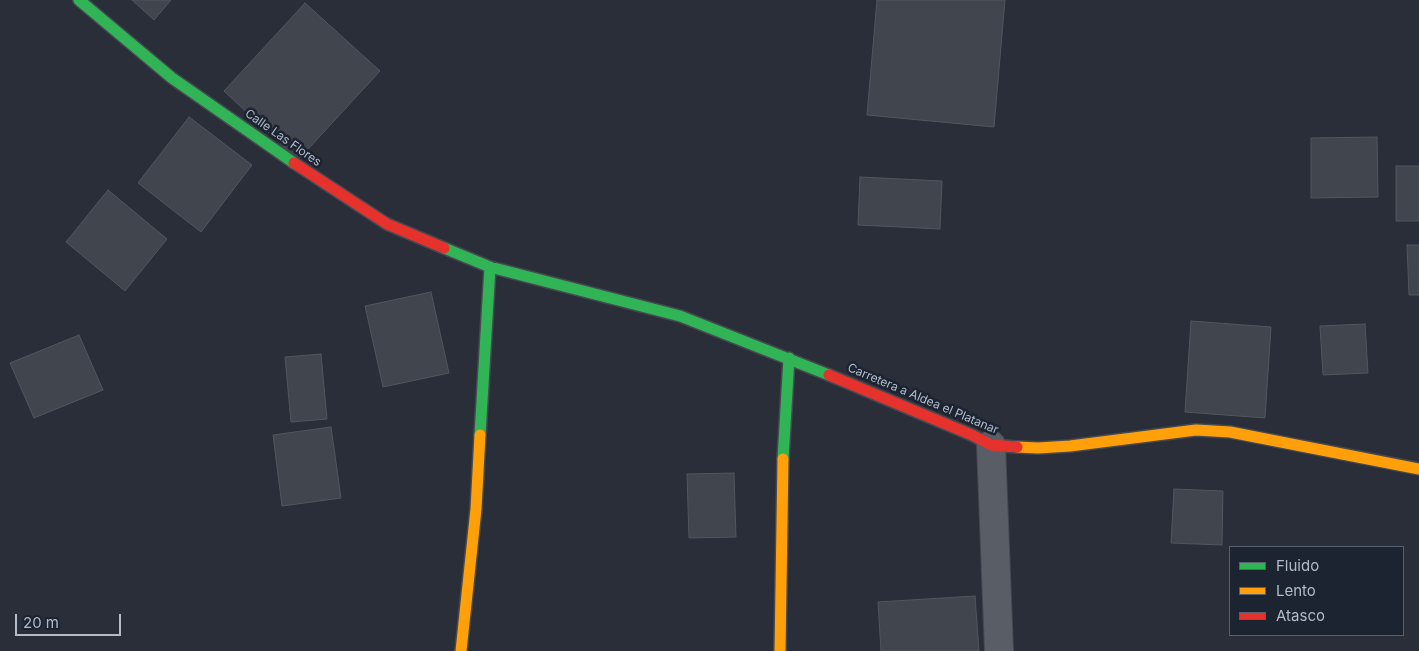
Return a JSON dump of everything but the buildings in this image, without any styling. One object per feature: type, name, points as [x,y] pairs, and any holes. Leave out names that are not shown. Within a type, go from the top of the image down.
[{"type":"street","name":"Calle Las Flores","points":[[78,0],[172,78],[329,187],[387,224],[490,267]]},
{"type":"street","name":"Carretera a Aldea el Platanar","points":[[490,267],[680,316],[789,358],[991,444],[1038,448],[1070,446],[1196,430],[1230,432],[1419,469]]},
{"type":"street","points":[[461,651],[476,509],[490,267]]},
{"type":"street","points":[[780,651],[781,483],[789,358]]},
{"type":"street","points":[[991,444],[999,651]]},
{"type":"traffic: fast","points":[[79,0],[172,78],[294,163]]},
{"type":"traffic: fast","points":[[444,248],[490,267],[680,316],[829,375]]},
{"type":"traffic: fast","points":[[480,435],[490,267]]},
{"type":"traffic: fast","points":[[783,459],[789,358]]},
{"type":"traffic: slow","points":[[1017,447],[1070,446],[1196,430],[1230,432],[1419,469]]},
{"type":"traffic: slow","points":[[461,651],[476,509],[480,435]]},
{"type":"traffic: slow","points":[[780,651],[783,459]]},
{"type":"traffic: jam","points":[[294,163],[387,224],[444,248]]},
{"type":"traffic: jam","points":[[829,375],[972,435],[991,445],[1017,447]]}]
